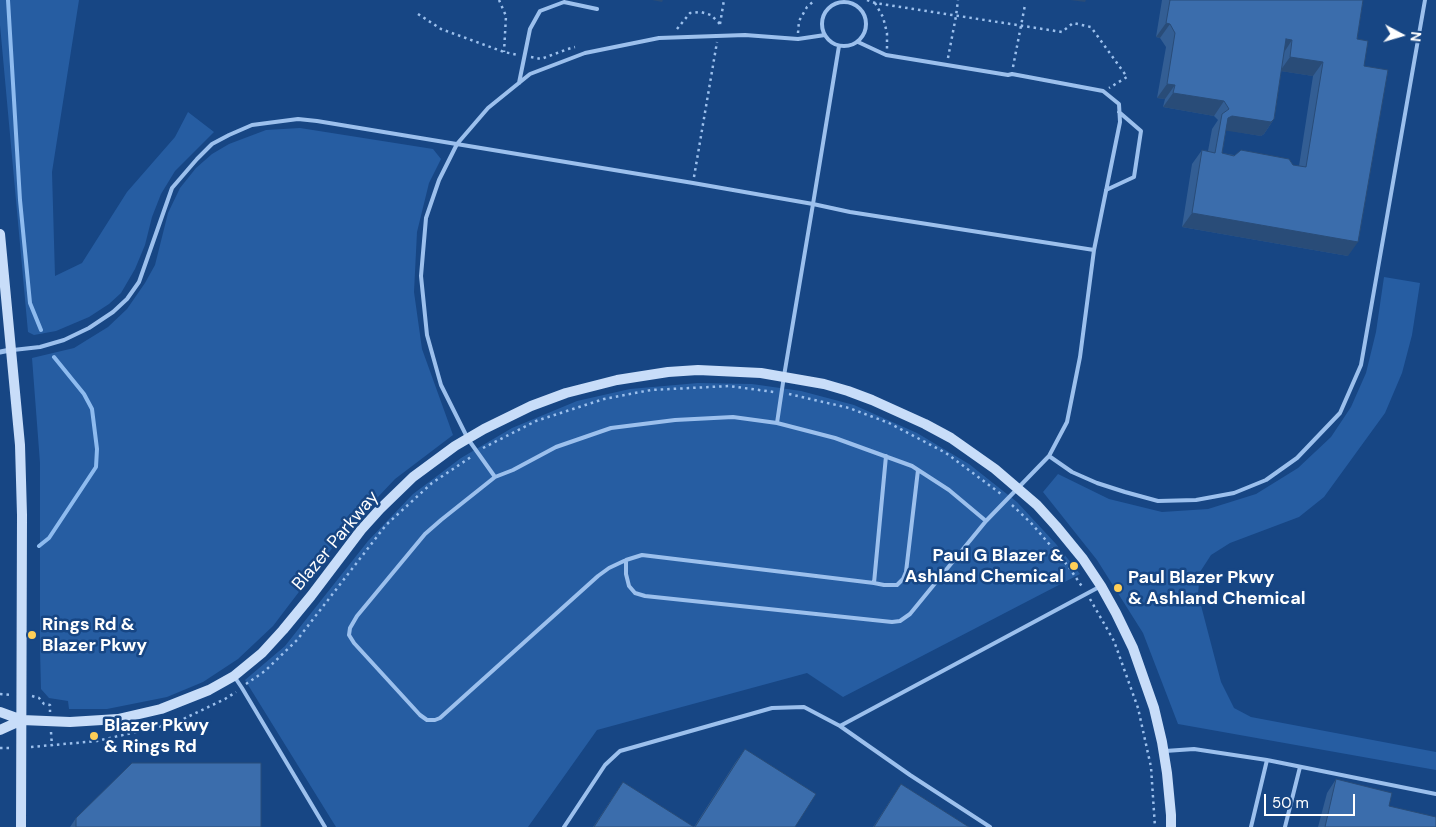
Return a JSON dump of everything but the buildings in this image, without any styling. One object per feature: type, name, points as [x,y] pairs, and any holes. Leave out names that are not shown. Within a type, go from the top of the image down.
[{"type":"street","points":[[0,234],[5,351],[20,445],[22,515],[22,827]]},
{"type":"street","name":"Blazer Parkway","points":[[0,712],[22,720],[70,722],[118,719],[140,715],[181,702],[209,690],[234,676],[262,653],[284,630],[356,536],[380,509],[413,478],[468,438],[531,406],[566,393],[618,380],[668,372],[698,370],[740,371],[784,376],[824,384],[872,400],[918,420],[951,438],[995,469],[1037,506],[1056,526],[1083,559],[1101,586],[1134,648],[1154,708],[1163,751],[1168,782],[1171,827]]},
{"type":"street","name":"Blazer Parkway","points":[[0,730],[22,720]]},
{"type":"lane","points":[[1049,456],[1072,472],[1125,492],[1158,501],[1196,500],[1234,493],[1266,480],[1297,458],[1340,413],[1361,365],[1425,0]]},
{"type":"lane","points":[[518,83],[530,29],[540,11],[564,2],[597,9]]},
{"type":"lane","points":[[847,2],[860,8],[864,14],[866,29],[858,42],[851,46],[839,46],[829,41],[822,29],[822,22],[824,15],[833,5],[847,2]]},
{"type":"lane","points":[[495,477],[468,438],[441,385],[427,335],[420,276],[426,218],[439,180],[457,144],[488,108],[530,74],[585,53],[659,38],[745,34],[798,40],[825,35]]},
{"type":"lane","points":[[626,560],[626,574],[630,586],[635,593],[645,596],[892,622],[900,621],[910,614],[986,521],[1049,456],[1067,422],[1080,357],[1094,250],[1120,122],[1118,104],[1104,91],[1012,74],[1008,75],[886,55],[858,42]]},
{"type":"lane","points":[[777,423],[839,46]]},
{"type":"lane","points":[[1106,190],[1134,177],[1141,131],[1119,112]]},
{"type":"lane","points":[[5,351],[40,347],[64,340],[89,328],[113,312],[127,299],[139,282],[172,188],[197,159],[212,144],[252,125],[298,119],[693,183],[850,212],[1094,250]]},
{"type":"lane","points":[[918,470],[906,572],[897,585],[884,585],[642,555],[626,560],[598,576],[440,718],[435,720],[427,720],[420,715],[354,643],[349,635],[350,628],[357,616],[425,534],[495,477],[513,470],[556,447],[610,428],[675,420],[733,417],[777,423],[835,438],[912,466],[949,490],[986,521]]},
{"type":"lane","points":[[874,583],[886,456]]},
{"type":"lane","points":[[840,726],[1101,586]]},
{"type":"lane","points":[[234,676],[325,827]]},
{"type":"lane","points":[[564,827],[605,764],[620,751],[772,708],[804,707],[840,726],[910,775],[990,827]]},
{"type":"lane","points":[[1163,751],[1194,749],[1267,760],[1436,794]]},
{"type":"lane","points":[[1251,827],[1267,760]]},
{"type":"lane","points":[[1285,827],[1300,767]]},
{"type":"path","points":[[499,0],[506,16],[504,52]]},
{"type":"path","points":[[693,183],[724,0]]},
{"type":"path","points":[[798,40],[799,21],[807,7],[815,0]]},
{"type":"path","points":[[867,0],[875,3],[1062,32],[1073,23],[1091,26],[1127,77],[1104,91]]},
{"type":"path","points":[[947,65],[958,0]]},
{"type":"path","points":[[875,3],[884,18],[887,33],[886,55]]},
{"type":"path","points":[[1012,74],[1025,5]]},
{"type":"path","points":[[669,30],[678,29],[690,13],[702,12],[711,15],[720,24]]},
{"type":"path","points":[[418,14],[441,29],[504,52],[541,59],[577,47]]},
{"type":"shaded area","points":[[0,0],[79,0],[52,172],[55,276],[82,263],[127,192],[175,137],[188,112],[214,132],[175,171],[161,194],[152,217],[145,245],[135,269],[121,293],[109,304],[89,317],[56,331],[34,335],[28,332],[0,25]]},
{"type":"shaded area","points":[[300,128],[433,149],[441,159],[429,183],[417,232],[414,292],[422,349],[453,435],[395,479],[343,534],[273,626],[238,659],[203,682],[167,697],[107,709],[69,709],[68,701],[49,698],[41,689],[40,463],[32,358],[74,348],[108,327],[127,309],[155,265],[168,213],[180,188],[196,168],[212,154],[229,144],[266,130]]},
{"type":"shaded area","points":[[1384,277],[1420,283],[1412,335],[1402,373],[1385,413],[1324,497],[1299,517],[1230,543],[1211,555],[1200,572],[1198,594],[1221,682],[1234,708],[1251,717],[1436,752],[1436,770],[1178,724],[1143,633],[1097,560],[1043,492],[1058,474],[1109,499],[1162,512],[1208,509],[1256,494],[1298,468],[1331,437],[1351,407],[1366,373],[1376,332]]},
{"type":"shaded area","points":[[698,383],[752,384],[801,391],[854,405],[917,433],[969,464],[1017,502],[1056,544],[1080,574],[843,697],[807,673],[597,730],[528,827],[336,827],[245,680],[285,646],[368,541],[413,494],[461,458],[512,428],[577,401],[630,389]]},
{"type":"waterway","points":[[8,0],[20,200],[30,303],[41,330]]},
{"type":"waterway","points":[[39,546],[49,538],[96,467],[97,449],[92,409],[84,394],[54,357]]},
{"type":"place","name":"Paul G Blazer & Ashland Chemical","points":[[1074,566]]},
{"type":"place","name":"Paul Blazer Pkwy & Ashland Chemical","points":[[1118,588]]},
{"type":"place","name":"Rings Rd & Blazer Pkwy","points":[[32,635]]},
{"type":"place","name":"Blazer Pkwy & Rings Rd","points":[[94,736]]}]
